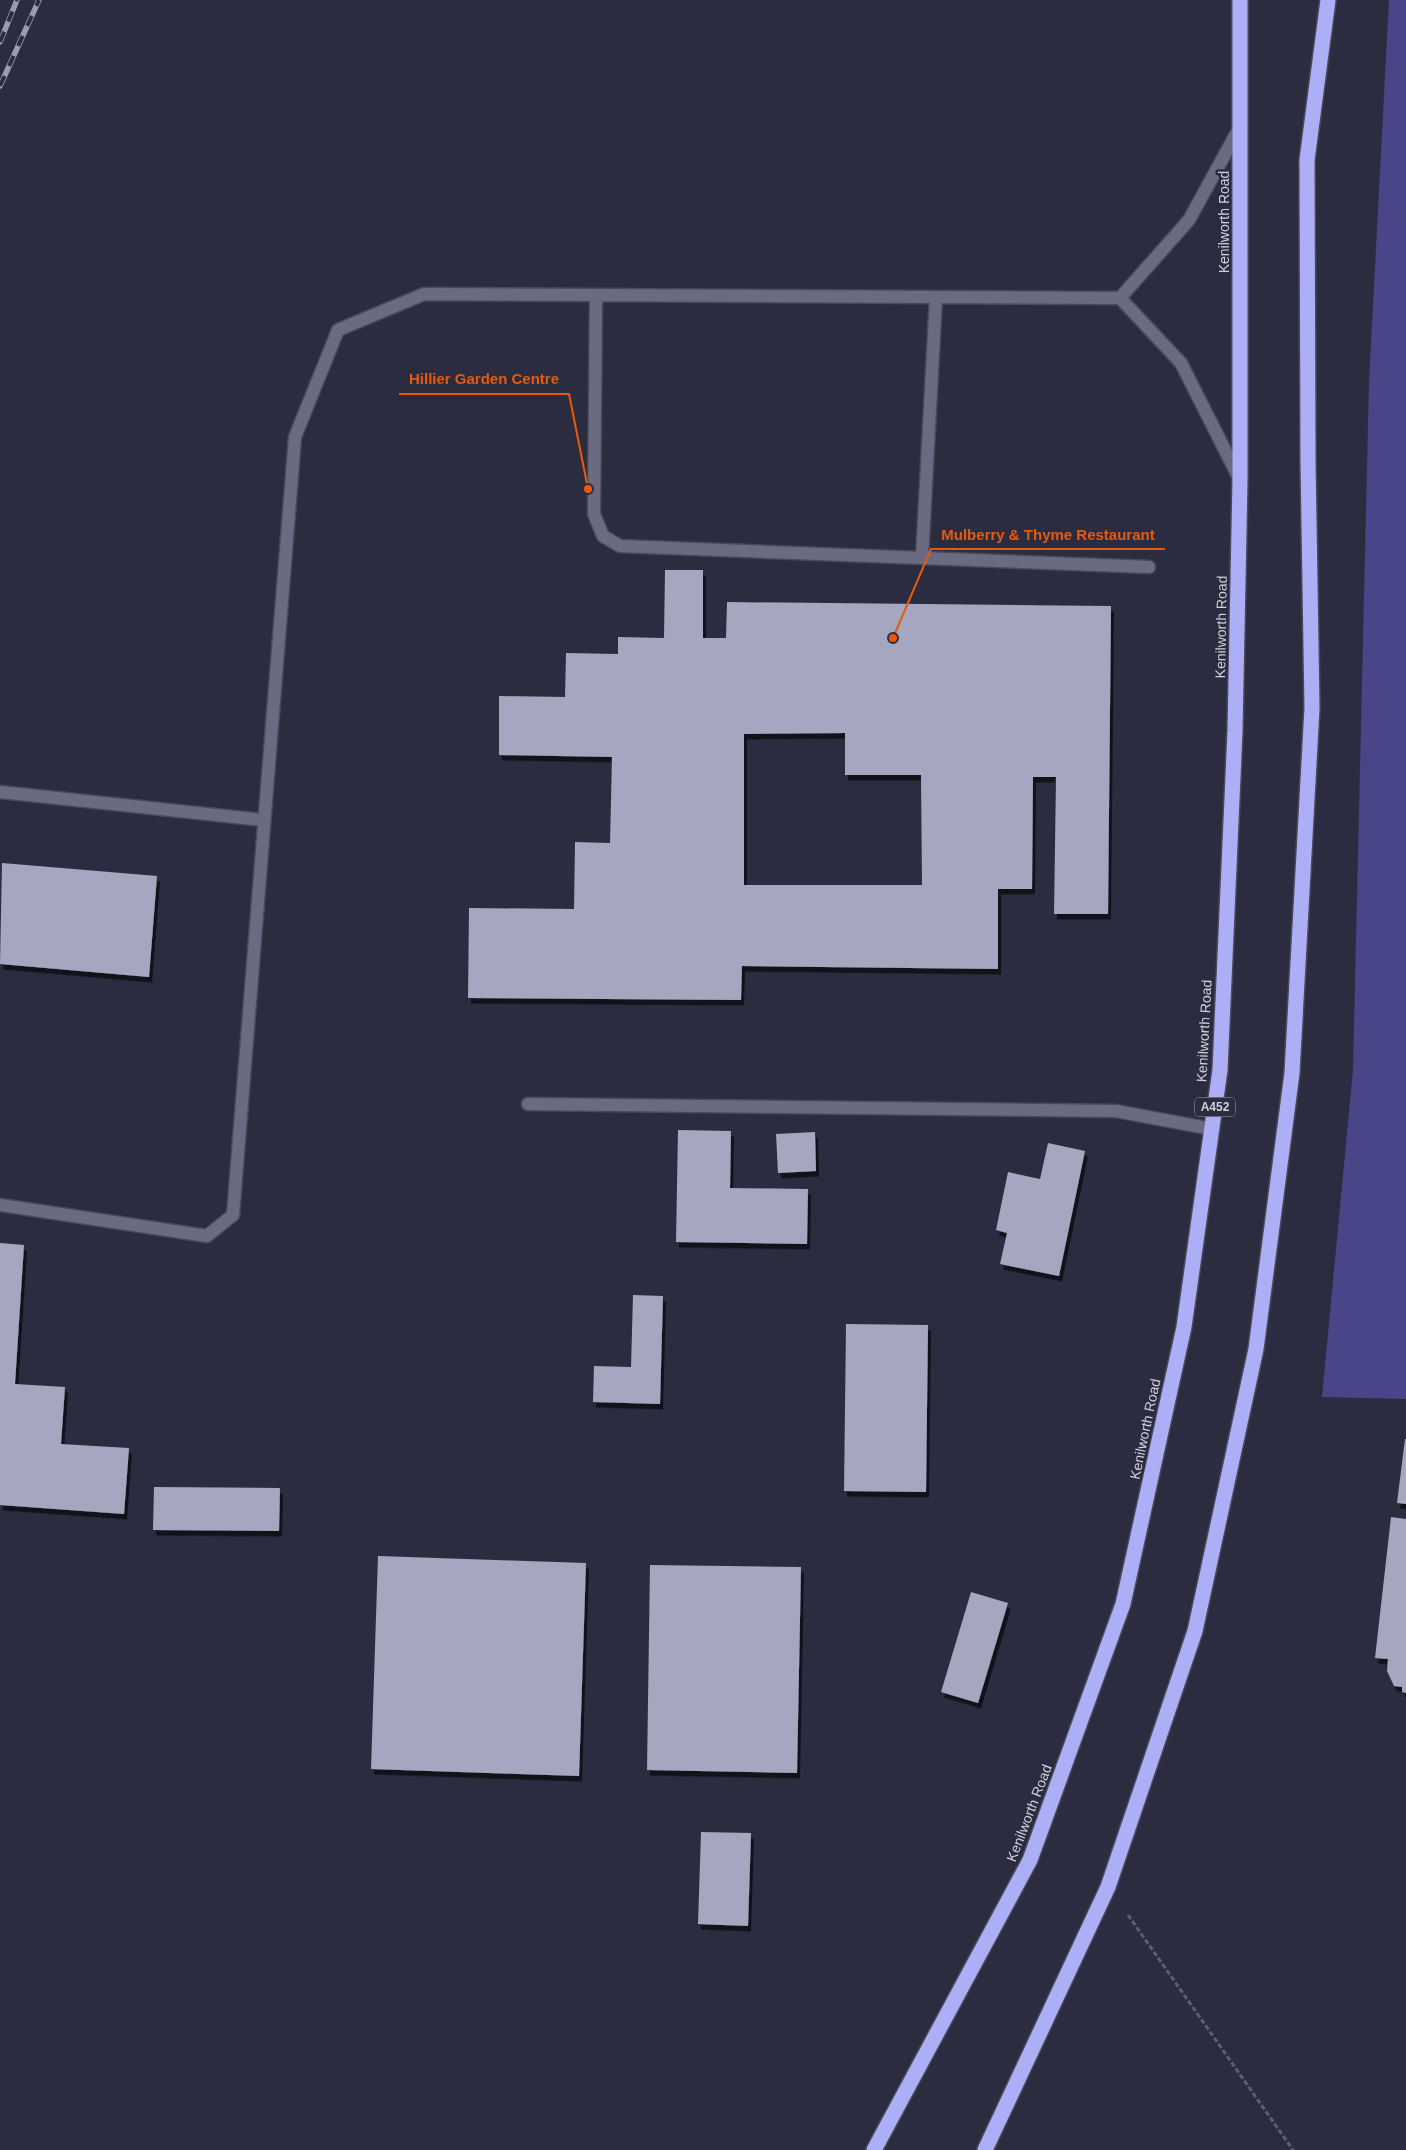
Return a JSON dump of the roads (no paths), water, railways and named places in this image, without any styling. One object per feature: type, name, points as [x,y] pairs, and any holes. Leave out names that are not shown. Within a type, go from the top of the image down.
[{"type":"highway","name":"Kenilworth Road","points":[[874,2150],[1030,1860],[1123,1604],[1184,1327],[1220,1070],[1234,741],[1240,480],[1240,0]]},
{"type":"highway","points":[[985,2150],[1108,1888],[1195,1631],[1256,1349],[1292,1073],[1312,708],[1308,461],[1307,160],[1328,0]]},
{"type":"lane","points":[[1120,298],[1189,220],[1241,125]]},
{"type":"lane","points":[[0,1206],[207,1236],[233,1215],[262,820],[295,437],[338,330],[424,294],[1120,298],[1181,363],[1240,480]]},
{"type":"lane","points":[[596,295],[594,514],[604,536],[620,546],[1148,567]]},
{"type":"lane","points":[[922,558],[936,297]]},
{"type":"lane","points":[[0,792],[262,820]]},
{"type":"lane","points":[[528,1104],[1116,1111],[1212,1129]]},
{"type":"railway","points":[[0,42],[17,0]]},
{"type":"railway","points":[[0,86],[39,0]]},
{"type":"place","name":"Hillier Garden Centre","points":[[588,489]]},
{"type":"place","name":"Mulberry & Thyme Restaurant","points":[[893,638]]}]
